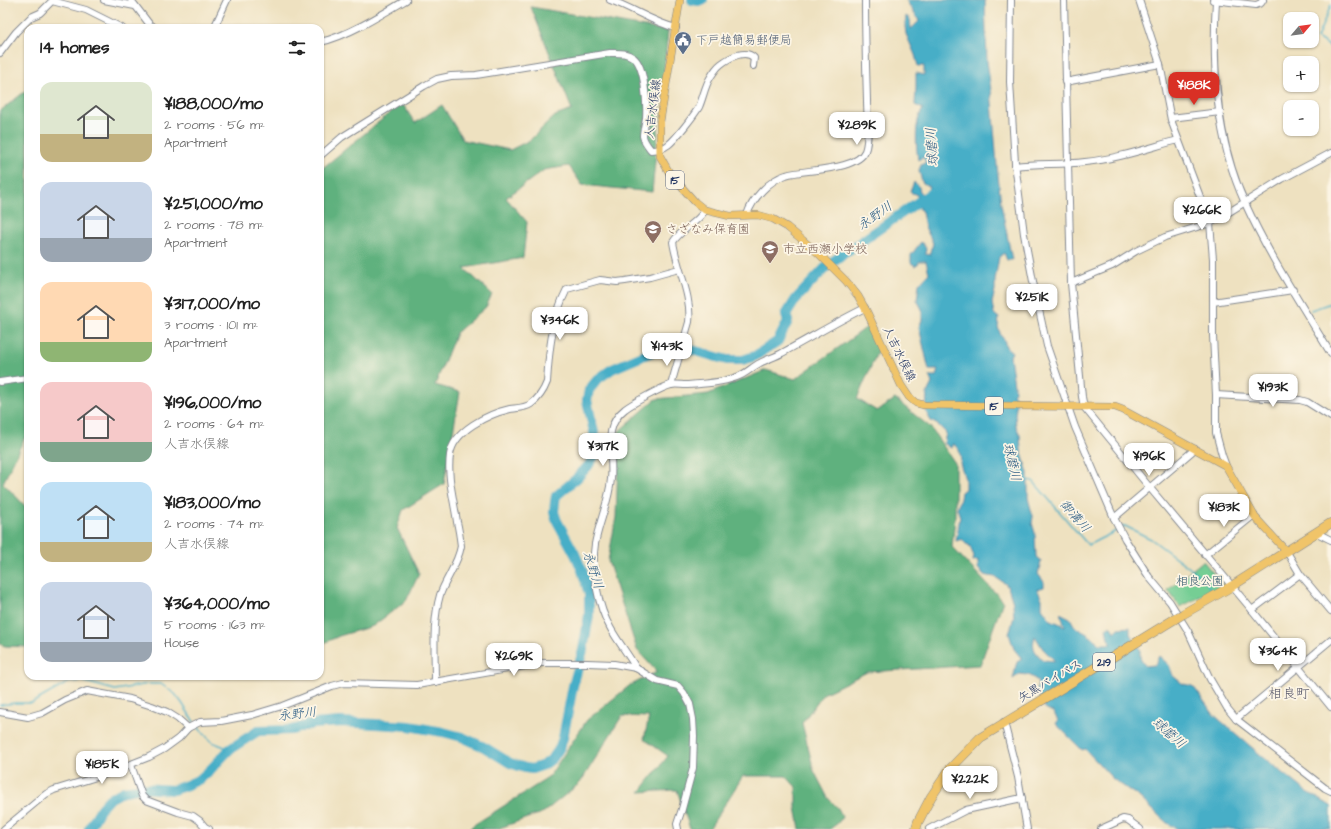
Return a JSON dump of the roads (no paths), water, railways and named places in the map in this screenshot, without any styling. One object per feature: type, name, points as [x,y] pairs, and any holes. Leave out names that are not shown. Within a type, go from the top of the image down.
[{"type":"highway","name":"矢黒バイパス","points":[[916,829],[931,797],[950,769],[980,738],[1183,614],[1232,586],[1331,523]]},
{"type":"main road","name":"人吉水俣線","points":[[680,0],[660,122],[660,156],[670,174],[695,202],[705,210],[730,216],[758,215],[773,219],[787,227],[824,259],[858,296],[901,386],[916,403],[924,405],[1115,407],[1226,466]]},
{"type":"main road","points":[[1226,466],[1254,515],[1287,552]]},
{"type":"street","points":[[104,0],[133,3],[149,24]]},
{"type":"street","points":[[216,24],[227,0]]},
{"type":"street","points":[[324,41],[354,29],[406,0]]},
{"type":"street","points":[[610,0],[664,25],[676,28]]},
{"type":"street","points":[[747,215],[750,207],[761,192],[773,182],[785,175],[830,169],[856,160],[865,151],[867,141],[867,111],[865,0]]},
{"type":"street","points":[[1011,0],[1010,82],[1015,166],[1024,234],[1047,346],[1066,407],[1114,518],[1125,539],[1149,577],[1170,602],[1188,631],[1210,679],[1228,708],[1236,719],[1328,789],[1331,782]]},
{"type":"street","points":[[1064,0],[1071,283],[1084,407],[1331,707]]},
{"type":"street","points":[[1139,0],[1160,64],[1171,118],[1178,140],[1210,223],[1213,259],[1216,433],[1226,466]]},
{"type":"street","points":[[1263,0],[1262,3],[1256,5],[1215,0],[1214,31],[1216,72],[1224,138],[1235,178],[1244,202],[1269,251],[1331,354]]},
{"type":"street","points":[[0,53],[16,32],[31,17],[40,12],[52,1],[86,10],[114,24]]},
{"type":"street","points":[[324,153],[342,137],[437,79],[451,76],[476,75],[610,52],[624,53],[635,59],[642,74],[647,95],[643,136],[645,143],[651,150],[660,150],[668,146],[675,139],[693,115],[698,107],[709,80],[721,64],[743,53],[751,54],[754,58],[752,66]]},
{"type":"street","points":[[1065,82],[1160,64]]},
{"type":"street","points":[[1171,118],[1220,112]]},
{"type":"street","points":[[1015,166],[1033,163],[1085,162],[1115,157],[1178,140]]},
{"type":"street","points":[[1071,283],[1112,266],[1136,251],[1165,237],[1210,223],[1282,179],[1331,153]]},
{"type":"street","points":[[671,384],[690,315],[687,296],[673,242],[676,237],[696,222],[705,210]]},
{"type":"street","points":[[435,682],[434,636],[436,610],[441,593],[459,555],[461,546],[449,478],[450,455],[458,436],[484,419],[509,409],[524,407],[531,404],[545,388],[547,382],[554,319],[567,289],[600,280],[617,282],[625,281],[650,277],[679,269]]},
{"type":"street","points":[[1213,302],[1293,290]]},
{"type":"street","points":[[636,668],[611,629],[605,616],[600,602],[594,568],[595,545],[611,480],[612,465],[610,440],[611,428],[616,418],[641,399],[671,384],[684,385],[737,377],[832,324],[865,308]]},
{"type":"street","points":[[0,382],[24,379]]},
{"type":"street","points":[[1216,395],[1300,400],[1307,402],[1331,417]]},
{"type":"street","points":[[1114,518],[1195,449]]},
{"type":"street","points":[[1205,555],[1254,515]]},
{"type":"street","points":[[1317,533],[1331,540]]},
{"type":"street","points":[[1287,552],[1300,574],[1331,611]]},
{"type":"street","points":[[1252,610],[1300,574]]},
{"type":"street","points":[[1236,719],[1331,640]]},
{"type":"street","points":[[4,829],[46,794],[54,790],[103,776],[131,765],[164,749],[179,738],[188,728],[200,722],[227,720],[267,711],[343,683],[417,685],[542,663],[587,663],[614,664],[636,668],[657,681],[678,686],[684,693],[690,704],[693,719],[693,768],[677,824],[678,829]]},
{"type":"street","points":[[0,712],[28,717],[33,716],[42,713],[70,697],[87,691],[130,699],[152,706],[172,715],[188,728]]},
{"type":"street","points":[[1004,722],[1018,777],[1027,829]]},
{"type":"street","points":[[131,765],[142,796],[146,800],[193,816],[209,829]]},
{"type":"street","points":[[929,829],[966,810],[1022,798]]},
{"type":"street","points":[[1101,829],[1123,820],[1128,820],[1140,829]]},
{"type":"water","name":"球磨川","points":[[906,0],[985,0],[987,61],[991,90],[997,166],[1001,204],[1012,260],[1007,260],[1004,253],[999,257],[992,303],[994,314],[999,318],[998,327],[1001,336],[1004,339],[1006,347],[1012,352],[1010,356],[1015,392],[1013,394],[1017,399],[1015,415],[1016,426],[1020,435],[1021,450],[1028,473],[1028,498],[1033,517],[1032,523],[1035,533],[1036,557],[1041,561],[1038,574],[1044,582],[1044,587],[1037,589],[1042,599],[1042,608],[1051,620],[1065,626],[1060,613],[1070,618],[1075,627],[1089,635],[1100,644],[1112,644],[1108,639],[1106,628],[1110,626],[1115,632],[1119,628],[1130,627],[1130,634],[1140,649],[1140,657],[1145,666],[1155,665],[1159,656],[1169,665],[1173,676],[1183,684],[1193,686],[1214,715],[1306,791],[1331,806],[1331,829],[1178,829],[1167,823],[1139,797],[1113,779],[1085,749],[1082,750],[1056,724],[1058,720],[1053,712],[1045,708],[1037,690],[1038,681],[1029,675],[1019,674],[1013,679],[1017,662],[1022,659],[1014,649],[1009,634],[1014,617],[1013,603],[1009,590],[1006,584],[995,577],[983,575],[978,568],[978,560],[973,561],[974,556],[969,545],[962,539],[956,541],[960,517],[957,508],[961,492],[965,489],[965,479],[960,463],[961,458],[959,450],[953,443],[951,448],[944,443],[946,433],[938,425],[931,421],[926,412],[927,393],[932,383],[929,376],[936,376],[938,370],[929,370],[919,327],[922,320],[922,309],[917,300],[919,284],[929,273],[926,261],[920,261],[916,266],[911,263],[911,255],[921,242],[926,248],[925,254],[930,255],[933,243],[925,227],[917,195],[910,192],[914,182],[926,198],[929,187],[922,182],[919,170],[921,165],[926,162],[923,157],[918,160],[916,141],[918,120],[923,109],[915,105],[916,73],[924,75],[924,66],[918,66],[906,34],[905,26],[906,16],[910,19],[911,29],[919,21]],"holes":[[[1035,636],[1043,649],[1055,661],[1043,660],[1038,655],[1034,650],[1033,644]]]},
{"type":"waterway","points":[[692,0],[703,0]]},
{"type":"waterway","points":[[1331,5],[1317,38],[1331,47]]},
{"type":"waterway","name":"永野川","points":[[89,829],[101,808],[109,799],[124,791],[142,788],[173,790],[187,785],[200,779],[230,749],[258,731],[292,730],[312,724],[341,722],[409,726],[462,737],[484,747],[510,763],[525,768],[532,769],[544,765],[553,758],[559,749],[563,738],[573,686],[583,650],[589,615],[589,594],[582,570],[557,521],[554,512],[556,496],[576,479],[588,466],[595,455],[597,446],[587,400],[589,390],[598,379],[612,369],[652,352],[670,347],[689,349],[727,360],[743,360],[755,356],[778,341],[788,321],[786,315],[796,299],[829,264],[938,188]]},
{"type":"waterway","points":[[1311,310],[1331,303]]},
{"type":"waterway","name":"御溝川","points":[[1027,480],[1033,481],[1088,545],[1118,530]]},
{"type":"waterway","name":"御溝川","points":[[1121,528],[1125,526],[1151,539],[1203,578],[1212,591]]},
{"type":"waterway","points":[[0,705],[32,703],[69,682],[82,681],[115,690],[148,684],[161,684],[175,694],[194,722]]},
{"type":"waterway","points":[[196,725],[212,742],[230,749]]},
{"type":"place","name":"下戸越簡易郵便局","points":[[683,55]]},
{"type":"place","name":"さざなみ保育園","points":[[653,244]]},
{"type":"place","name":"市立西瀬小学校","points":[[770,264]]},
{"type":"district","name":"相良町","points":[[1289,694]]},
{"type":"park label","name":"相良公園","points":[[1200,581]]}]
